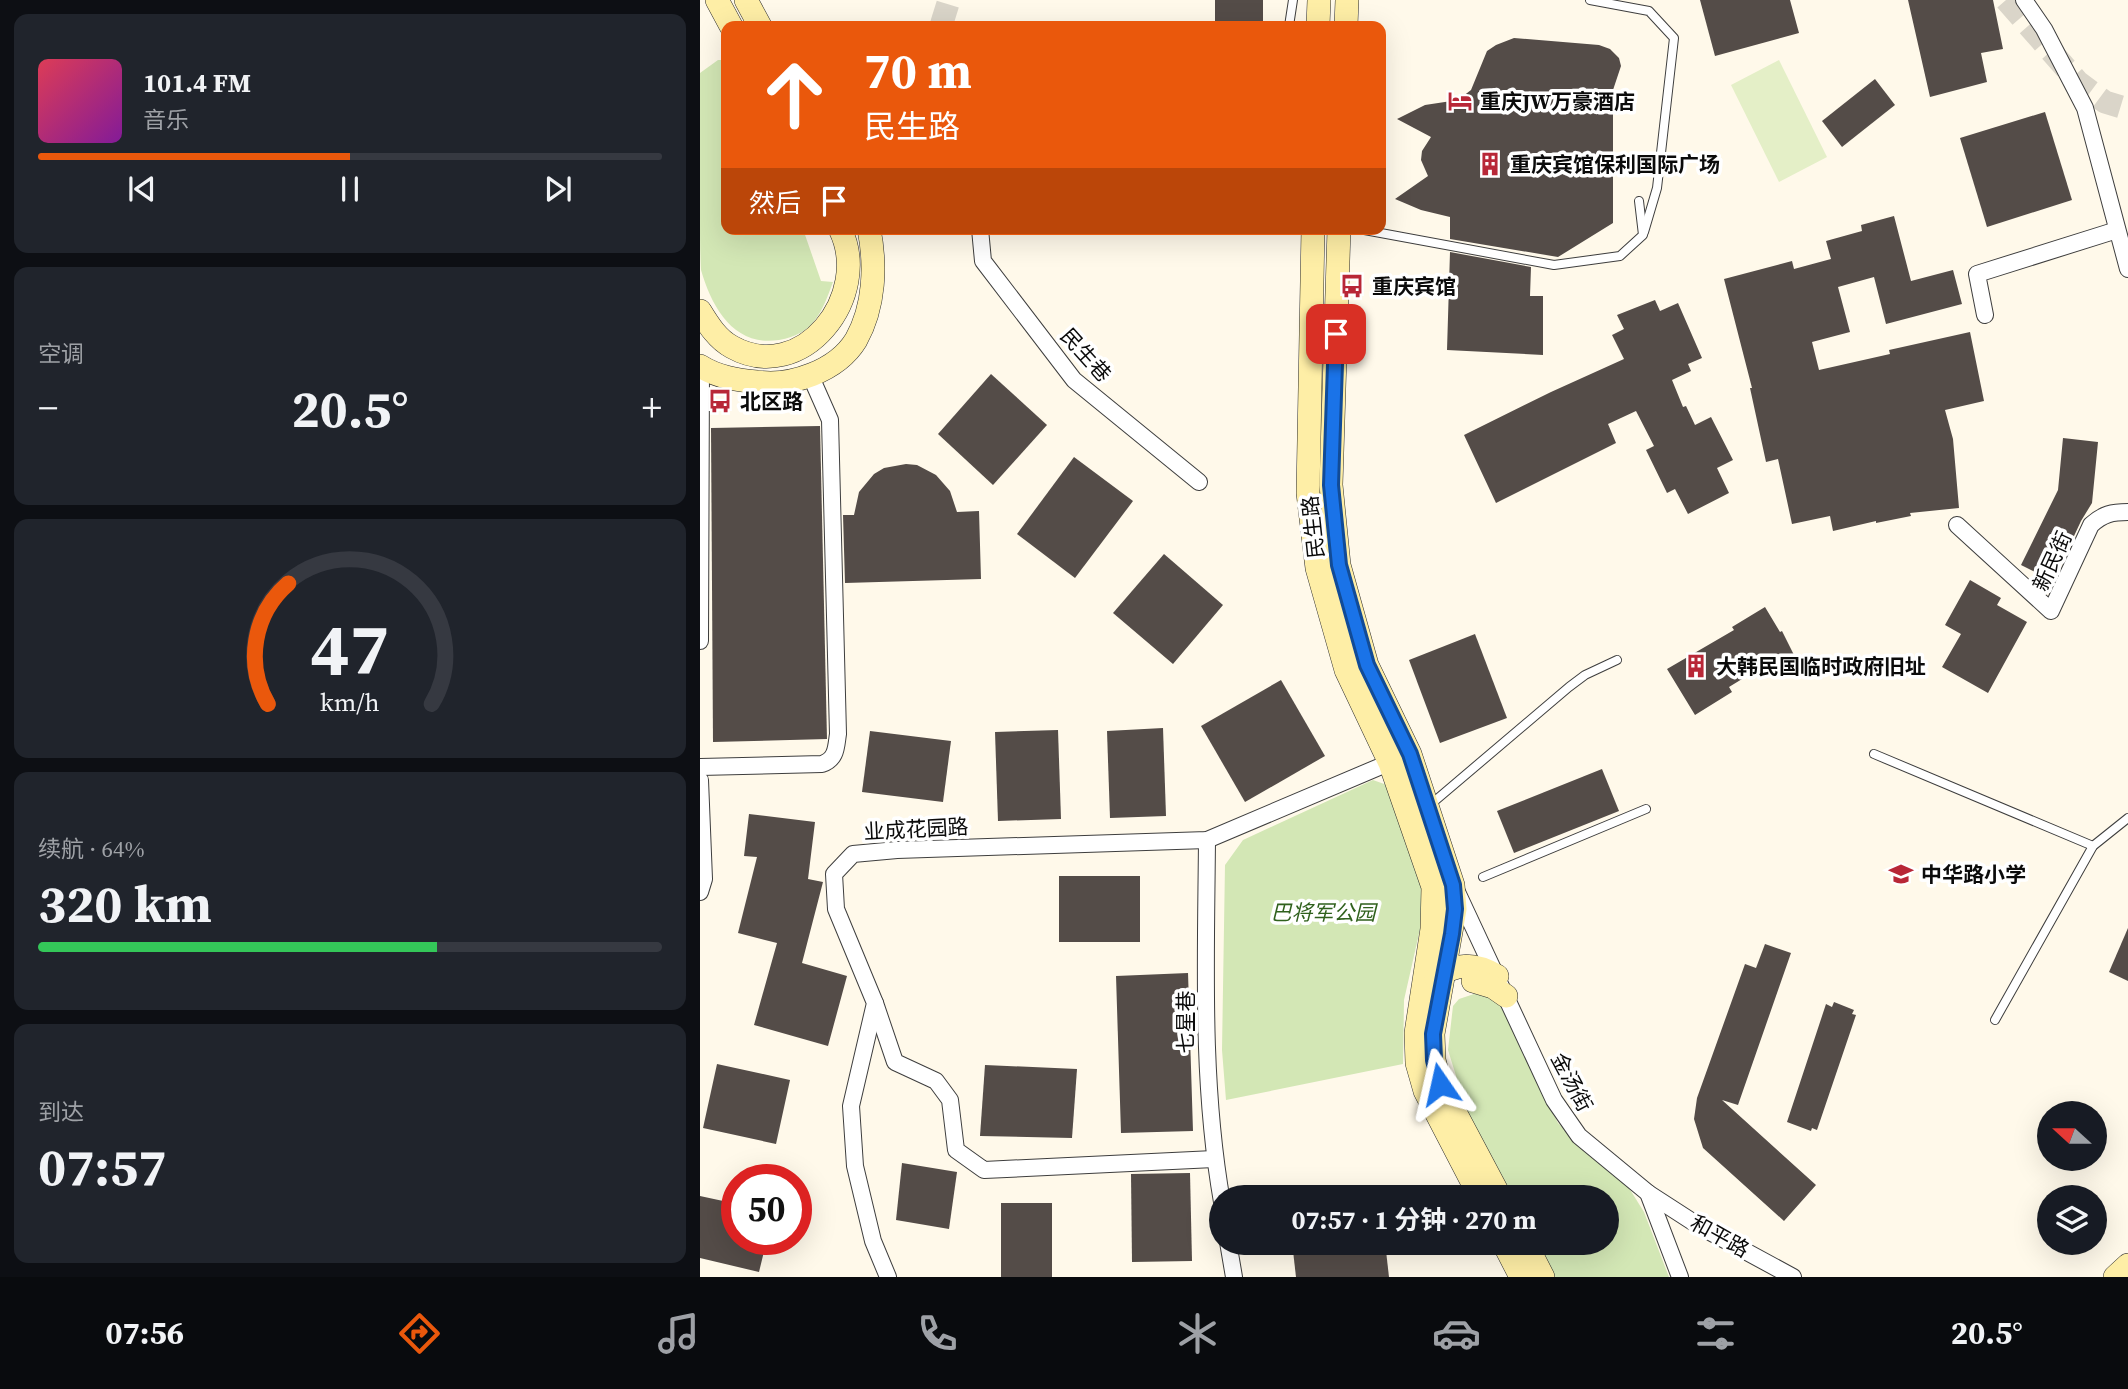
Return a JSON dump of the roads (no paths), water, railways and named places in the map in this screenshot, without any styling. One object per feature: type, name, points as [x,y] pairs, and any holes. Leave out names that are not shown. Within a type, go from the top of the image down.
[{"type":"main road","points":[[717,0],[728,21]]},
{"type":"main road","points":[[746,0],[757,21]]},
{"type":"main road","points":[[1318,21],[1319,0]]},
{"type":"main road","points":[[1346,21],[1347,0]]},
{"type":"main road","points":[[700,311],[713,331],[732,347],[762,357],[788,352],[806,344],[827,326],[842,302],[849,257],[843,235]]},
{"type":"main road","points":[[870,235],[874,258]]},
{"type":"main road","points":[[701,367],[733,379],[772,384],[811,377],[835,361],[855,341],[870,300],[874,258],[881,235]]},
{"type":"main road","name":"民生路","points":[[1313,235],[1308,492],[1317,568],[1346,670],[1428,807],[1443,886]]},
{"type":"main road","name":"民生路","points":[[1339,235],[1331,485],[1339,565],[1367,665],[1443,886]]},
{"type":"main road","points":[[1443,886],[1455,909],[1444,972]]},
{"type":"main road","points":[[1443,886],[1433,929],[1429,1004],[1416,1033],[1417,1063],[1425,1091],[1474,1185]]},
{"type":"main road","points":[[1494,1185],[1440,1084],[1434,1060],[1428,988],[1444,972],[1465,965],[1484,968],[1501,986]]},
{"type":"main road","points":[[1429,1004],[1457,982],[1468,980],[1493,987],[1501,986]]},
{"type":"main road","points":[[1507,1255],[1513,1273]]},
{"type":"main road","points":[[1532,1255],[1543,1277]]},
{"type":"main road","points":[[2115,1277],[2128,1265]]},
{"type":"street","points":[[2024,0],[2044,29],[2085,108],[2128,265]]},
{"type":"street","points":[[1985,315],[1977,274],[2117,230]]},
{"type":"street","name":"民生巷","points":[[981,235],[983,261],[1074,380],[1199,482]]},
{"type":"street","points":[[700,641],[701,367]]},
{"type":"street","points":[[700,767],[822,764],[828,762],[835,753],[838,734],[831,420],[811,377]]},
{"type":"street","name":"新民街","points":[[1957,525],[2051,611],[2091,525],[2101,516],[2128,512]]},
{"type":"street","name":"业成花园路","points":[[1214,1159],[984,1170],[957,1150],[950,1100],[936,1081],[895,1062],[875,1003],[836,908],[834,874],[853,854],[911,849],[1207,840],[1400,759]]},
{"type":"street","points":[[700,780],[704,879],[700,892]]},
{"type":"street","name":"七星巷","points":[[1207,840],[1206,1058],[1214,1159],[1219,1185]]},
{"type":"street","name":"金汤街","points":[[1443,886],[1501,986],[1566,1120],[1579,1136],[1648,1193],[1680,1277]]},
{"type":"street","points":[[875,1003],[851,1106],[855,1166],[873,1241],[888,1277]]},
{"type":"street","name":"和平路","points":[[1648,1193],[1699,1226],[1793,1277]]},
{"type":"street","points":[[1230,1255],[1234,1277]]},
{"type":"lane","points":[[1290,21],[1293,0]]},
{"type":"lane","points":[[1386,234],[1554,265],[1620,256],[1643,234],[1657,188],[1674,38],[1649,11],[1590,0]]},
{"type":"lane","points":[[1639,201],[1643,234]]},
{"type":"lane","points":[[1428,807],[1569,687],[1585,675],[1617,660]]},
{"type":"lane","points":[[1874,754],[2093,846]]},
{"type":"lane","points":[[1483,877],[1646,809]]},
{"type":"lane","points":[[1995,1020],[2093,846],[2128,818]]},
{"type":"tunnel","points":[[943,21],[949,0]]},
{"type":"tunnel","points":[[2006,0],[2078,82],[2105,102],[2128,109]]},
{"type":"place","name":"重庆JW万豪酒店","points":[[1460,101]]},
{"type":"place","name":"重庆宾馆保利国际广场","points":[[1490,164]]},
{"type":"place","name":"重庆宾馆","points":[[1352,286]]},
{"type":"place","name":"北区路","points":[[720,401]]},
{"type":"place","name":"大韩民国临时政府旧址","points":[[1696,666]]},
{"type":"place","name":"中华路小学","points":[[1901,874]]},
{"type":"park label","name":"巴将军公园","points":[[1323,912]]}]
